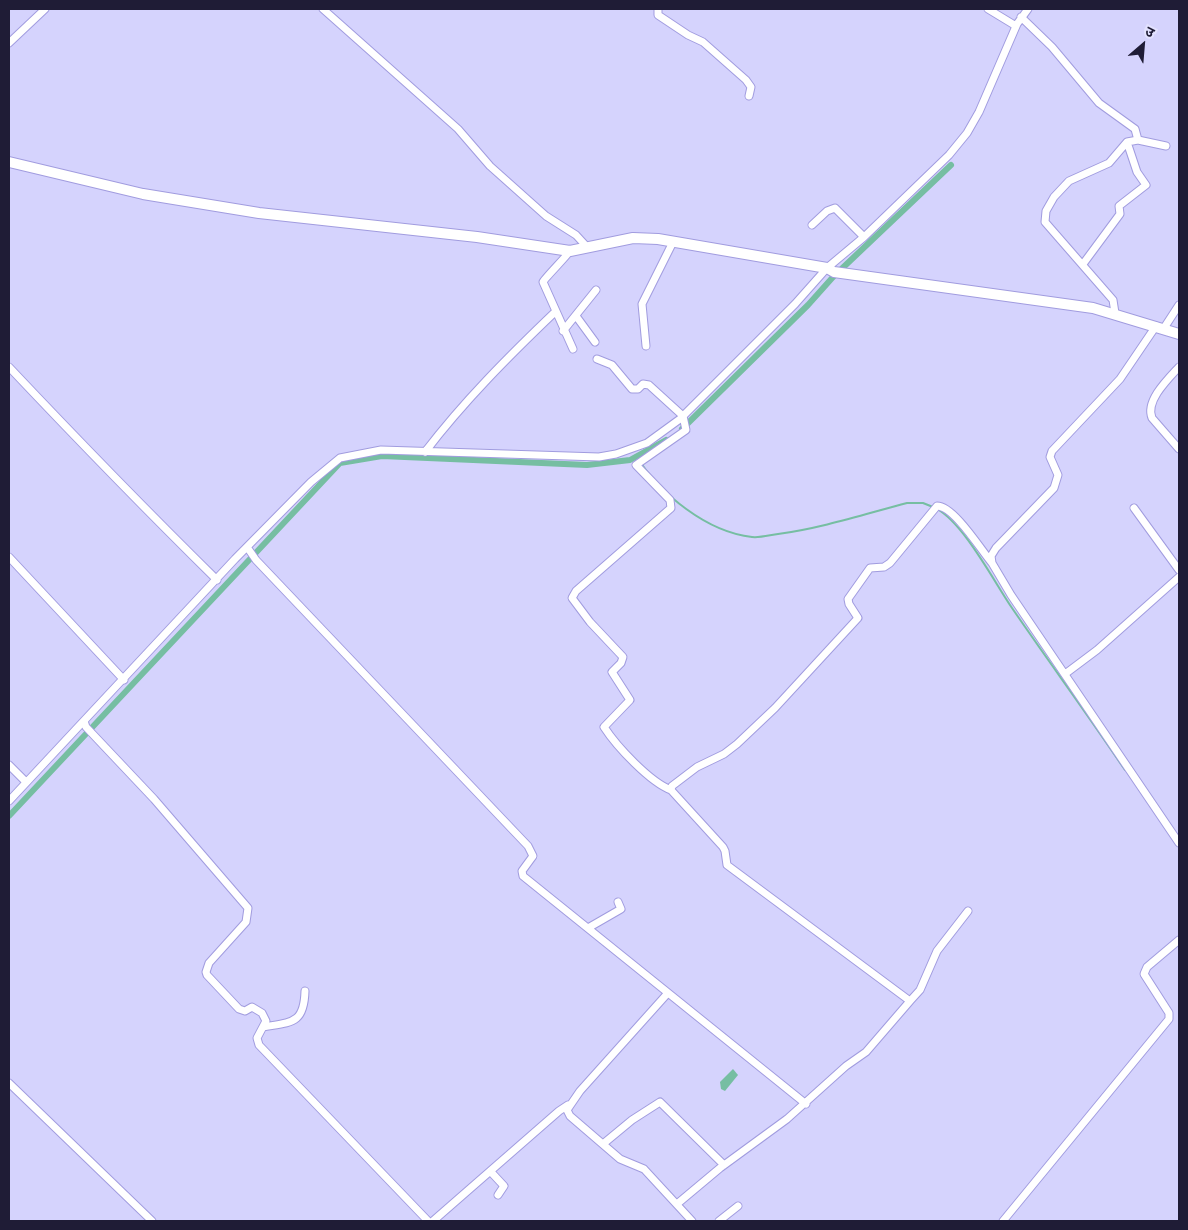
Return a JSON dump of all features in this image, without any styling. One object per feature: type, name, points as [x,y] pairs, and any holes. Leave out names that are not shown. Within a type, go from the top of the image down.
[{"type":"main road","points":[[9,162],[142,194],[259,213],[477,237],[570,251],[633,238],[673,242],[834,271],[1116,313],[1179,334]]},
{"type":"street","points":[[9,43],[45,9]]},
{"type":"street","points":[[323,9],[458,129],[490,166],[546,216],[576,235],[588,248]]},
{"type":"street","points":[[658,9],[658,15],[688,35],[703,42],[746,80],[751,88],[749,96]]},
{"type":"street","points":[[988,9],[1031,24],[1099,103],[1135,129],[1138,140]]},
{"type":"street","points":[[910,1000],[727,865],[726,851],[723,847],[671,790],[664,787],[639,765],[604,727],[630,700],[612,672],[621,663],[623,657],[590,622],[572,598],[576,591],[630,546],[672,506],[670,500],[636,468],[641,461],[684,423],[795,304],[834,271],[864,237],[949,155],[967,133],[979,112],[1020,21],[1028,9]]},
{"type":"street","points":[[1116,313],[1113,300],[1046,222],[1046,211],[1054,196],[1069,181],[1109,162],[1127,142],[1138,140],[1166,146]]},
{"type":"street","points":[[1083,264],[1120,214],[1118,206],[1146,185],[1137,172],[1127,142]]},
{"type":"street","points":[[812,225],[828,211],[835,208],[864,237]]},
{"type":"street","points":[[646,346],[642,304],[673,242]]},
{"type":"street","points":[[570,251],[558,267],[544,278],[544,287],[573,349]]},
{"type":"street","points":[[563,331],[596,290]]},
{"type":"street","points":[[992,563],[992,552],[1054,488],[1058,475],[1050,457],[1052,451],[1120,379],[1179,305]]},
{"type":"street","points":[[425,452],[477,389],[555,312]]},
{"type":"street","points":[[576,316],[595,342]]},
{"type":"street","points":[[598,359],[612,365],[632,389],[638,389],[642,384],[649,385],[684,423]]},
{"type":"street","points":[[9,367],[74,432],[121,485],[216,580]]},
{"type":"street","points":[[1179,367],[1158,394],[1150,412],[1152,418],[1179,449]]},
{"type":"street","points":[[9,801],[26,782],[87,727],[124,680],[216,580],[248,550],[311,482],[340,458],[381,450],[551,457],[607,456],[647,443],[684,423]]},
{"type":"street","points":[[671,790],[674,785],[697,767],[724,754],[737,744],[806,675],[858,618],[848,604],[848,599],[870,568],[884,567],[890,563],[936,508],[944,507],[958,520],[992,563],[1179,843]]},
{"type":"street","points":[[1134,508],[1179,570]]},
{"type":"street","points":[[248,550],[528,846],[533,856],[522,871],[523,876],[667,994],[806,1104]]},
{"type":"street","points":[[9,557],[124,680]]},
{"type":"street","points":[[1065,674],[1097,650],[1179,577]]},
{"type":"street","points":[[87,727],[248,908],[246,922],[213,957],[206,972],[238,1009],[245,1011],[252,1007],[262,1013],[266,1021],[257,1038],[259,1045],[428,1221]]},
{"type":"street","points":[[9,765],[26,782]]},
{"type":"street","points":[[588,928],[621,909],[618,902]]},
{"type":"street","points":[[677,1204],[724,1165],[806,1104],[846,1066],[866,1052],[920,990],[937,951],[968,911]]},
{"type":"street","points":[[1003,1221],[1169,1019],[1169,1013],[1144,974],[1147,967],[1179,940]]},
{"type":"street","points":[[263,1027],[289,1022],[299,1017],[305,1006],[305,990]]},
{"type":"street","points":[[433,1221],[568,1105],[667,994]]},
{"type":"street","points":[[9,1083],[152,1221]]},
{"type":"street","points":[[603,1144],[632,1120],[660,1102],[724,1165]]},
{"type":"street","points":[[568,1105],[567,1110],[570,1116],[626,1163],[644,1169],[692,1221]]},
{"type":"street","points":[[490,1172],[504,1186],[498,1195]]},
{"type":"street","points":[[718,1221],[738,1206]]},
{"type":"shaded area","points":[[733,1069],[738,1075],[725,1091],[721,1089],[720,1082]]},
{"type":"waterway","points":[[682,429],[808,305],[833,277],[951,165]]},
{"type":"waterway","points":[[9,816],[340,463],[382,456],[587,465],[630,460],[666,440]]},
{"type":"waterway","points":[[637,457],[658,484],[686,509],[718,528],[752,537],[811,528],[907,503],[923,503],[933,507]]},
{"type":"waterway","points":[[937,509],[947,516],[968,540],[1012,608],[1125,770]]}]
